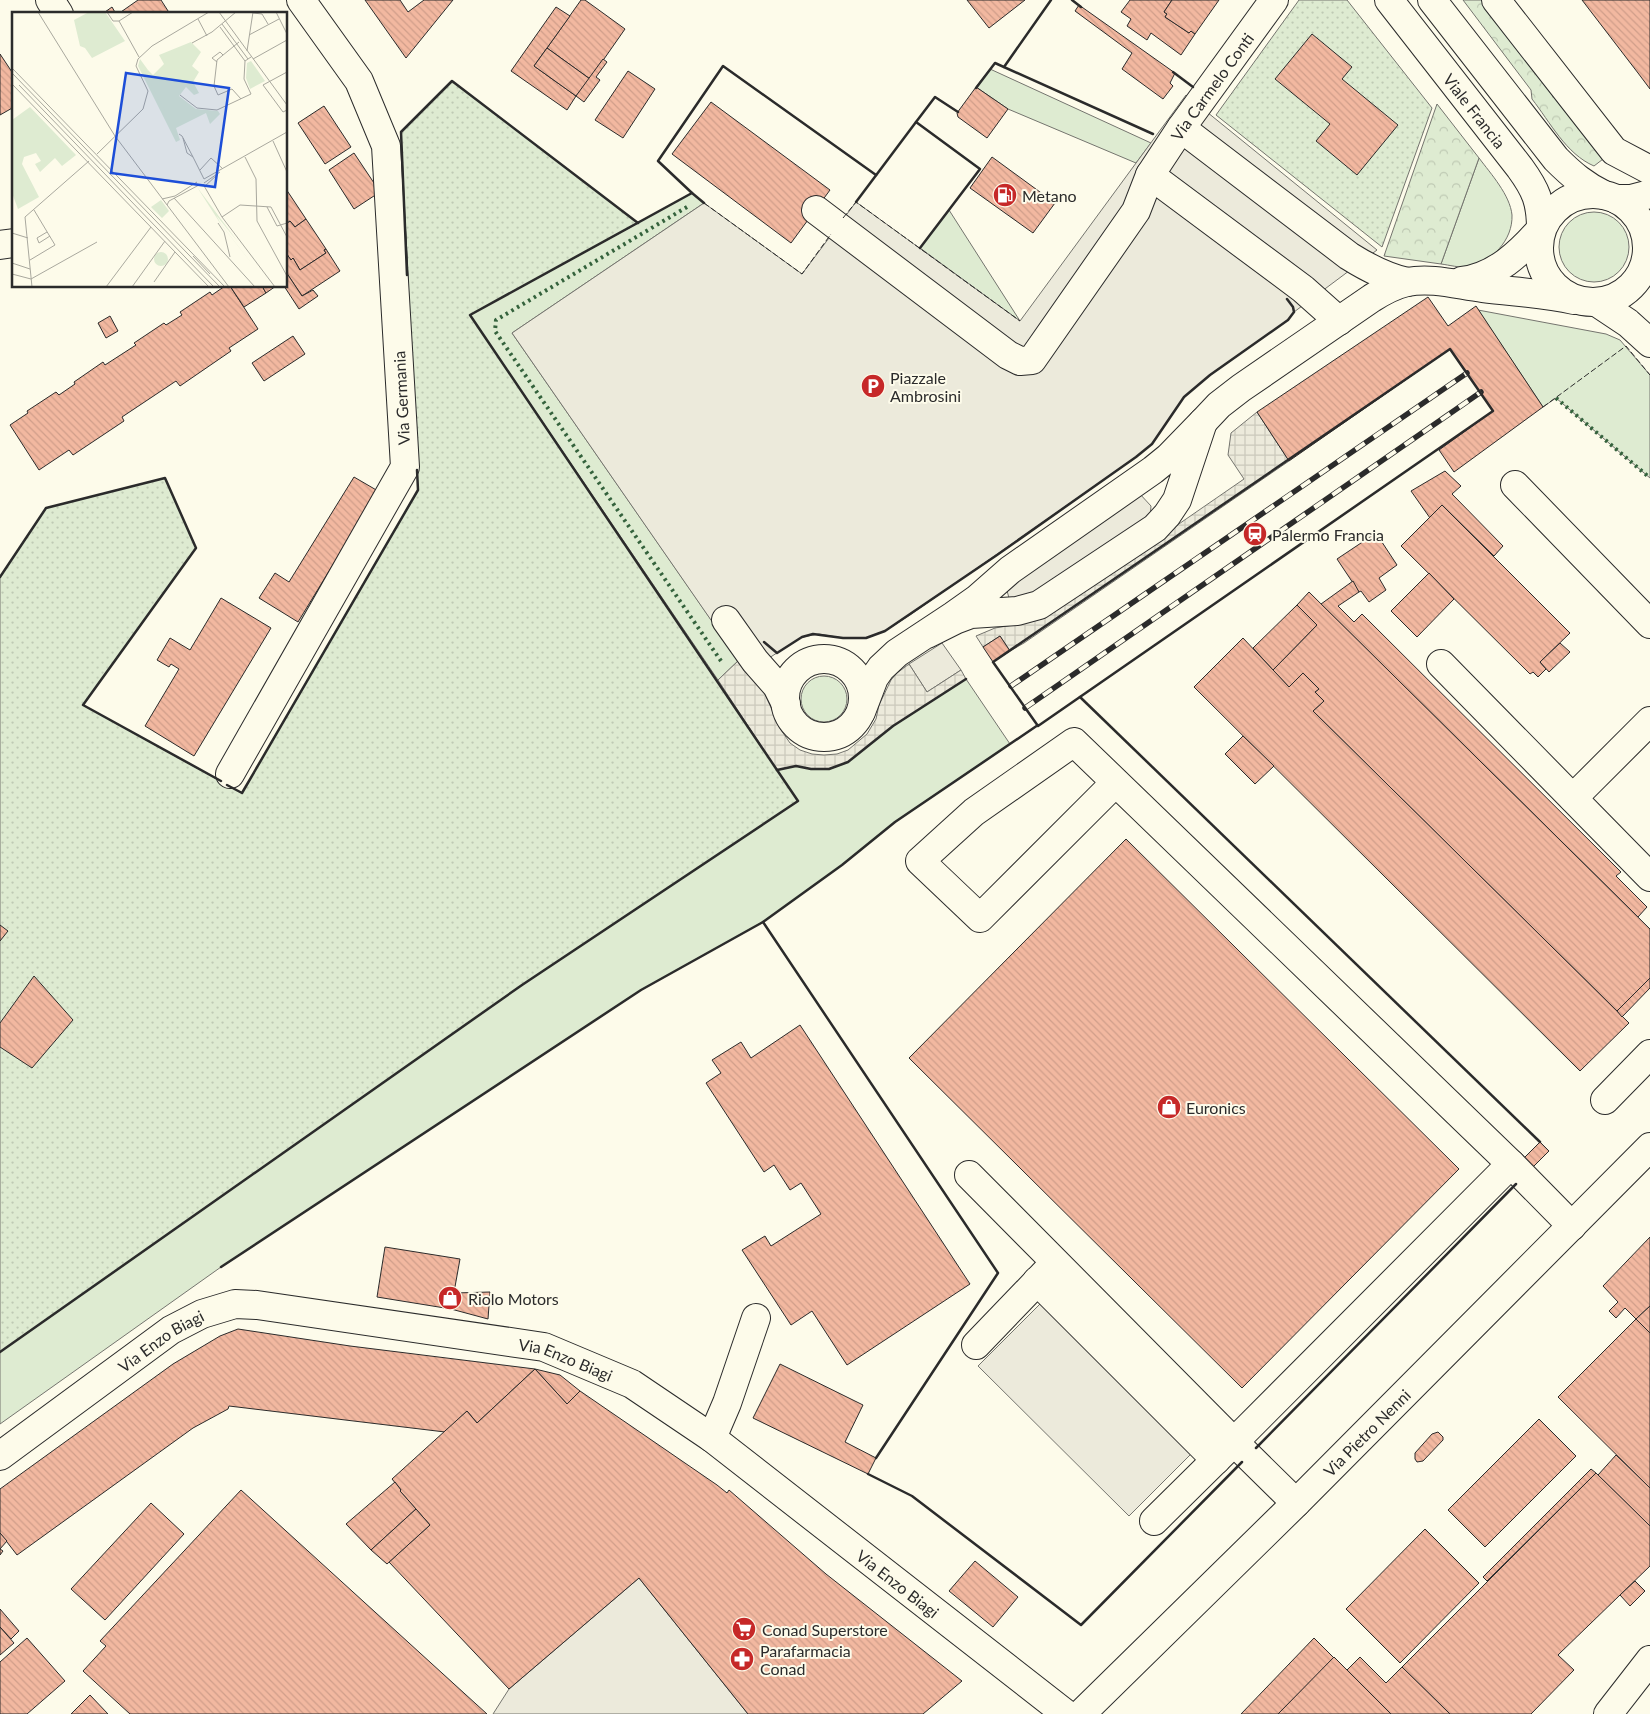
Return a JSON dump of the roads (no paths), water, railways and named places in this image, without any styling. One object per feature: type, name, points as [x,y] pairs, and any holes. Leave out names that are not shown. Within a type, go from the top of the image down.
[{"type":"street","points":[[50,0],[58,12]]},
{"type":"street","name":"Via Germania","points":[[230,774],[405,467],[386,146],[359,81],[301,0]]},
{"type":"street","name":"Via Carmelo Conti","points":[[816,210],[1008,355],[1020,361],[1032,360],[1136,211],[1150,176],[1181,128],[1274,0]]},
{"type":"street","name":"Viale Francia","points":[[1389,0],[1530,182],[1537,194],[1541,210],[1541,229]]},
{"type":"street","name":"Viale Francia","points":[[1432,0],[1556,160],[1571,175],[1584,184],[1610,196]]},
{"type":"street","points":[[1496,0],[1614,151],[1650,170]]},
{"type":"street","points":[[1181,128],[1349,256],[1370,270],[1388,278],[1407,282]]},
{"type":"street","points":[[1150,176],[1303,289],[1339,321]]},
{"type":"street","points":[[1448,282],[1474,279],[1502,266],[1528,244],[1555,208],[1566,200],[1578,195],[1591,193],[1631,199],[1650,194]]},
{"type":"street","points":[[786,704],[787,686],[796,671],[804,664],[814,660],[825,659],[852,663],[875,662],[897,653],[927,634],[977,599],[1010,570],[1153,470],[1169,457],[1219,405],[1236,392],[1388,288],[1407,282],[1425,280],[1553,295],[1586,301],[1617,297],[1633,285],[1641,274],[1648,273],[1647,247],[1645,232],[1639,218],[1629,207],[1610,196]]},
{"type":"street","points":[[1541,229],[1538,245],[1539,259],[1551,284],[1562,293],[1586,301],[1628,323],[1650,343]]},
{"type":"street","points":[[927,634],[971,614],[1017,611],[1039,605],[1155,528],[1177,500],[1203,422]]},
{"type":"street","points":[[1515,485],[1650,624]]},
{"type":"street","points":[[726,620],[777,686],[790,716],[798,727],[808,734],[820,737],[834,736],[845,731],[855,723],[874,678],[881,668],[897,653]]},
{"type":"street","points":[[748,650],[773,670],[790,673],[796,671]]},
{"type":"street","points":[[836,660],[847,666],[856,675],[862,687],[864,699],[861,712]]},
{"type":"street","points":[[1441,664],[1650,876]]},
{"type":"street","points":[[1573,798],[1650,721]]},
{"type":"street","points":[[1115,783],[980,918],[920,861],[974,812],[1074,742],[1511,1164],[1572,1226]]},
{"type":"street","points":[[1605,1100],[1650,1054]]},
{"type":"street","name":"Via Pietro Nenni","points":[[1081,1714],[1296,1503],[1650,1147]]},
{"type":"street","points":[[1154,1521],[1511,1164]]},
{"type":"street","points":[[969,1175],[1046,1272],[1225,1451],[1296,1503]]},
{"type":"street","points":[[976,1345],[1046,1272]]},
{"type":"street","name":"Via Enzo Biagi","points":[[0,1456],[171,1330],[202,1314],[235,1304],[257,1304],[544,1347],[632,1384],[712,1438],[1066,1714]]},
{"type":"street","points":[[712,1438],[727,1403],[756,1318]]},
{"type":"street","points":[[1608,1714],[1650,1660]]},
{"type":"railway","points":[[1011,686],[1467,373]]},
{"type":"railway","points":[[1025,708],[1481,392]]},
{"type":"place","name":"Metano","points":[[1005,195]]},
{"type":"place","name":"Piazzale Ambrosini","points":[[873,386]]},
{"type":"place","name":"Palermo Francia","points":[[1255,534]]},
{"type":"place","name":"Euronics","points":[[1169,1107]]},
{"type":"place","name":"Riolo Motors","points":[[450,1298]]},
{"type":"place","name":"Conad Superstore","points":[[744,1629]]},
{"type":"place","name":"Parafarmacia Conad","points":[[742,1659]]}]
